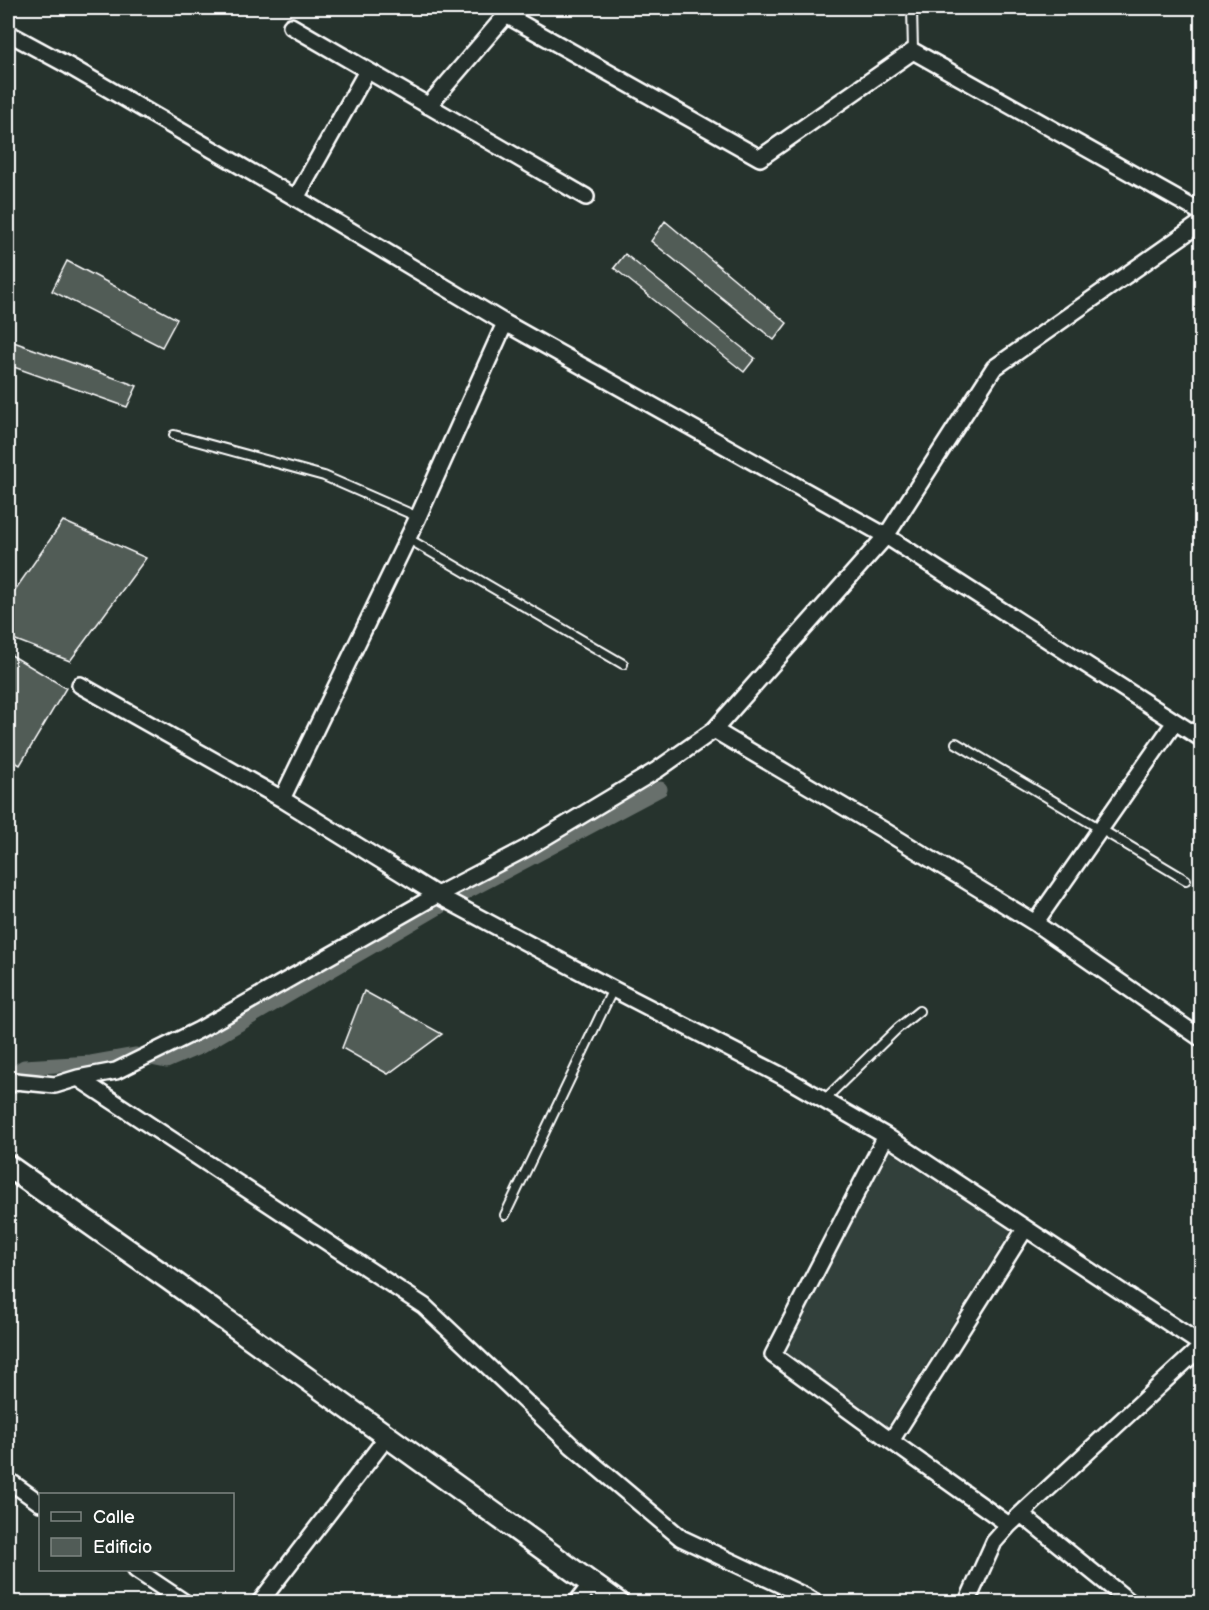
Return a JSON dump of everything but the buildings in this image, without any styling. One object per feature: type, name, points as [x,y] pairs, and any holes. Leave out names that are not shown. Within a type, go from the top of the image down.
[{"type":"street","points":[[428,106],[509,11],[760,158],[913,51],[1202,213]]},
{"type":"street","points":[[291,26],[586,198]]},
{"type":"street","points":[[8,33],[296,198],[505,323],[886,536],[1202,739]]},
{"type":"street","points":[[296,198],[367,70]]},
{"type":"street","points":[[10,1079],[55,1085],[116,1071],[199,1030],[437,894],[527,848],[657,770],[714,730],[886,536],[994,368],[1202,222]]},
{"type":"street","points":[[282,799],[417,517],[505,323]]},
{"type":"street","points":[[80,685],[282,799],[437,894],[612,989],[782,1076],[886,1136],[1202,1345],[994,1542],[967,1602]]},
{"type":"street","points":[[1035,922],[1175,722]]},
{"type":"street","points":[[714,730],[1035,922],[1202,1039]]},
{"type":"street","points":[[78,1078],[424,1306],[572,1446],[681,1538],[815,1602]]},
{"type":"street","points":[[886,1136],[773,1355],[891,1442],[1015,1520],[1130,1602]]},
{"type":"street","points":[[8,1166],[617,1602]]},
{"type":"street","points":[[891,1442],[1025,1228]]},
{"type":"street","points":[[260,1602],[387,1437]]},
{"type":"street","points":[[8,1480],[39,1502]]},
{"type":"street","points":[[139,1571],[184,1602]]},
{"type":"street","points":[[577,1602],[591,1584]]},
{"type":"lane","points":[[912,8],[913,51]]},
{"type":"lane","points":[[174,435],[324,476],[417,517]]},
{"type":"lane","points":[[407,538],[623,664]]},
{"type":"lane","points":[[956,743],[1186,880]]},
{"type":"lane","points":[[505,1215],[612,989]]},
{"type":"lane","points":[[824,1100],[898,1028],[919,1011]]},
{"type":"shaded area","points":[[888,1150],[1011,1231],[886,1428],[785,1351]]},
{"type":"waterway","points":[[8,1079],[24,1067],[91,1063],[136,1055],[166,1061],[201,1046],[449,901],[660,789]]}]
